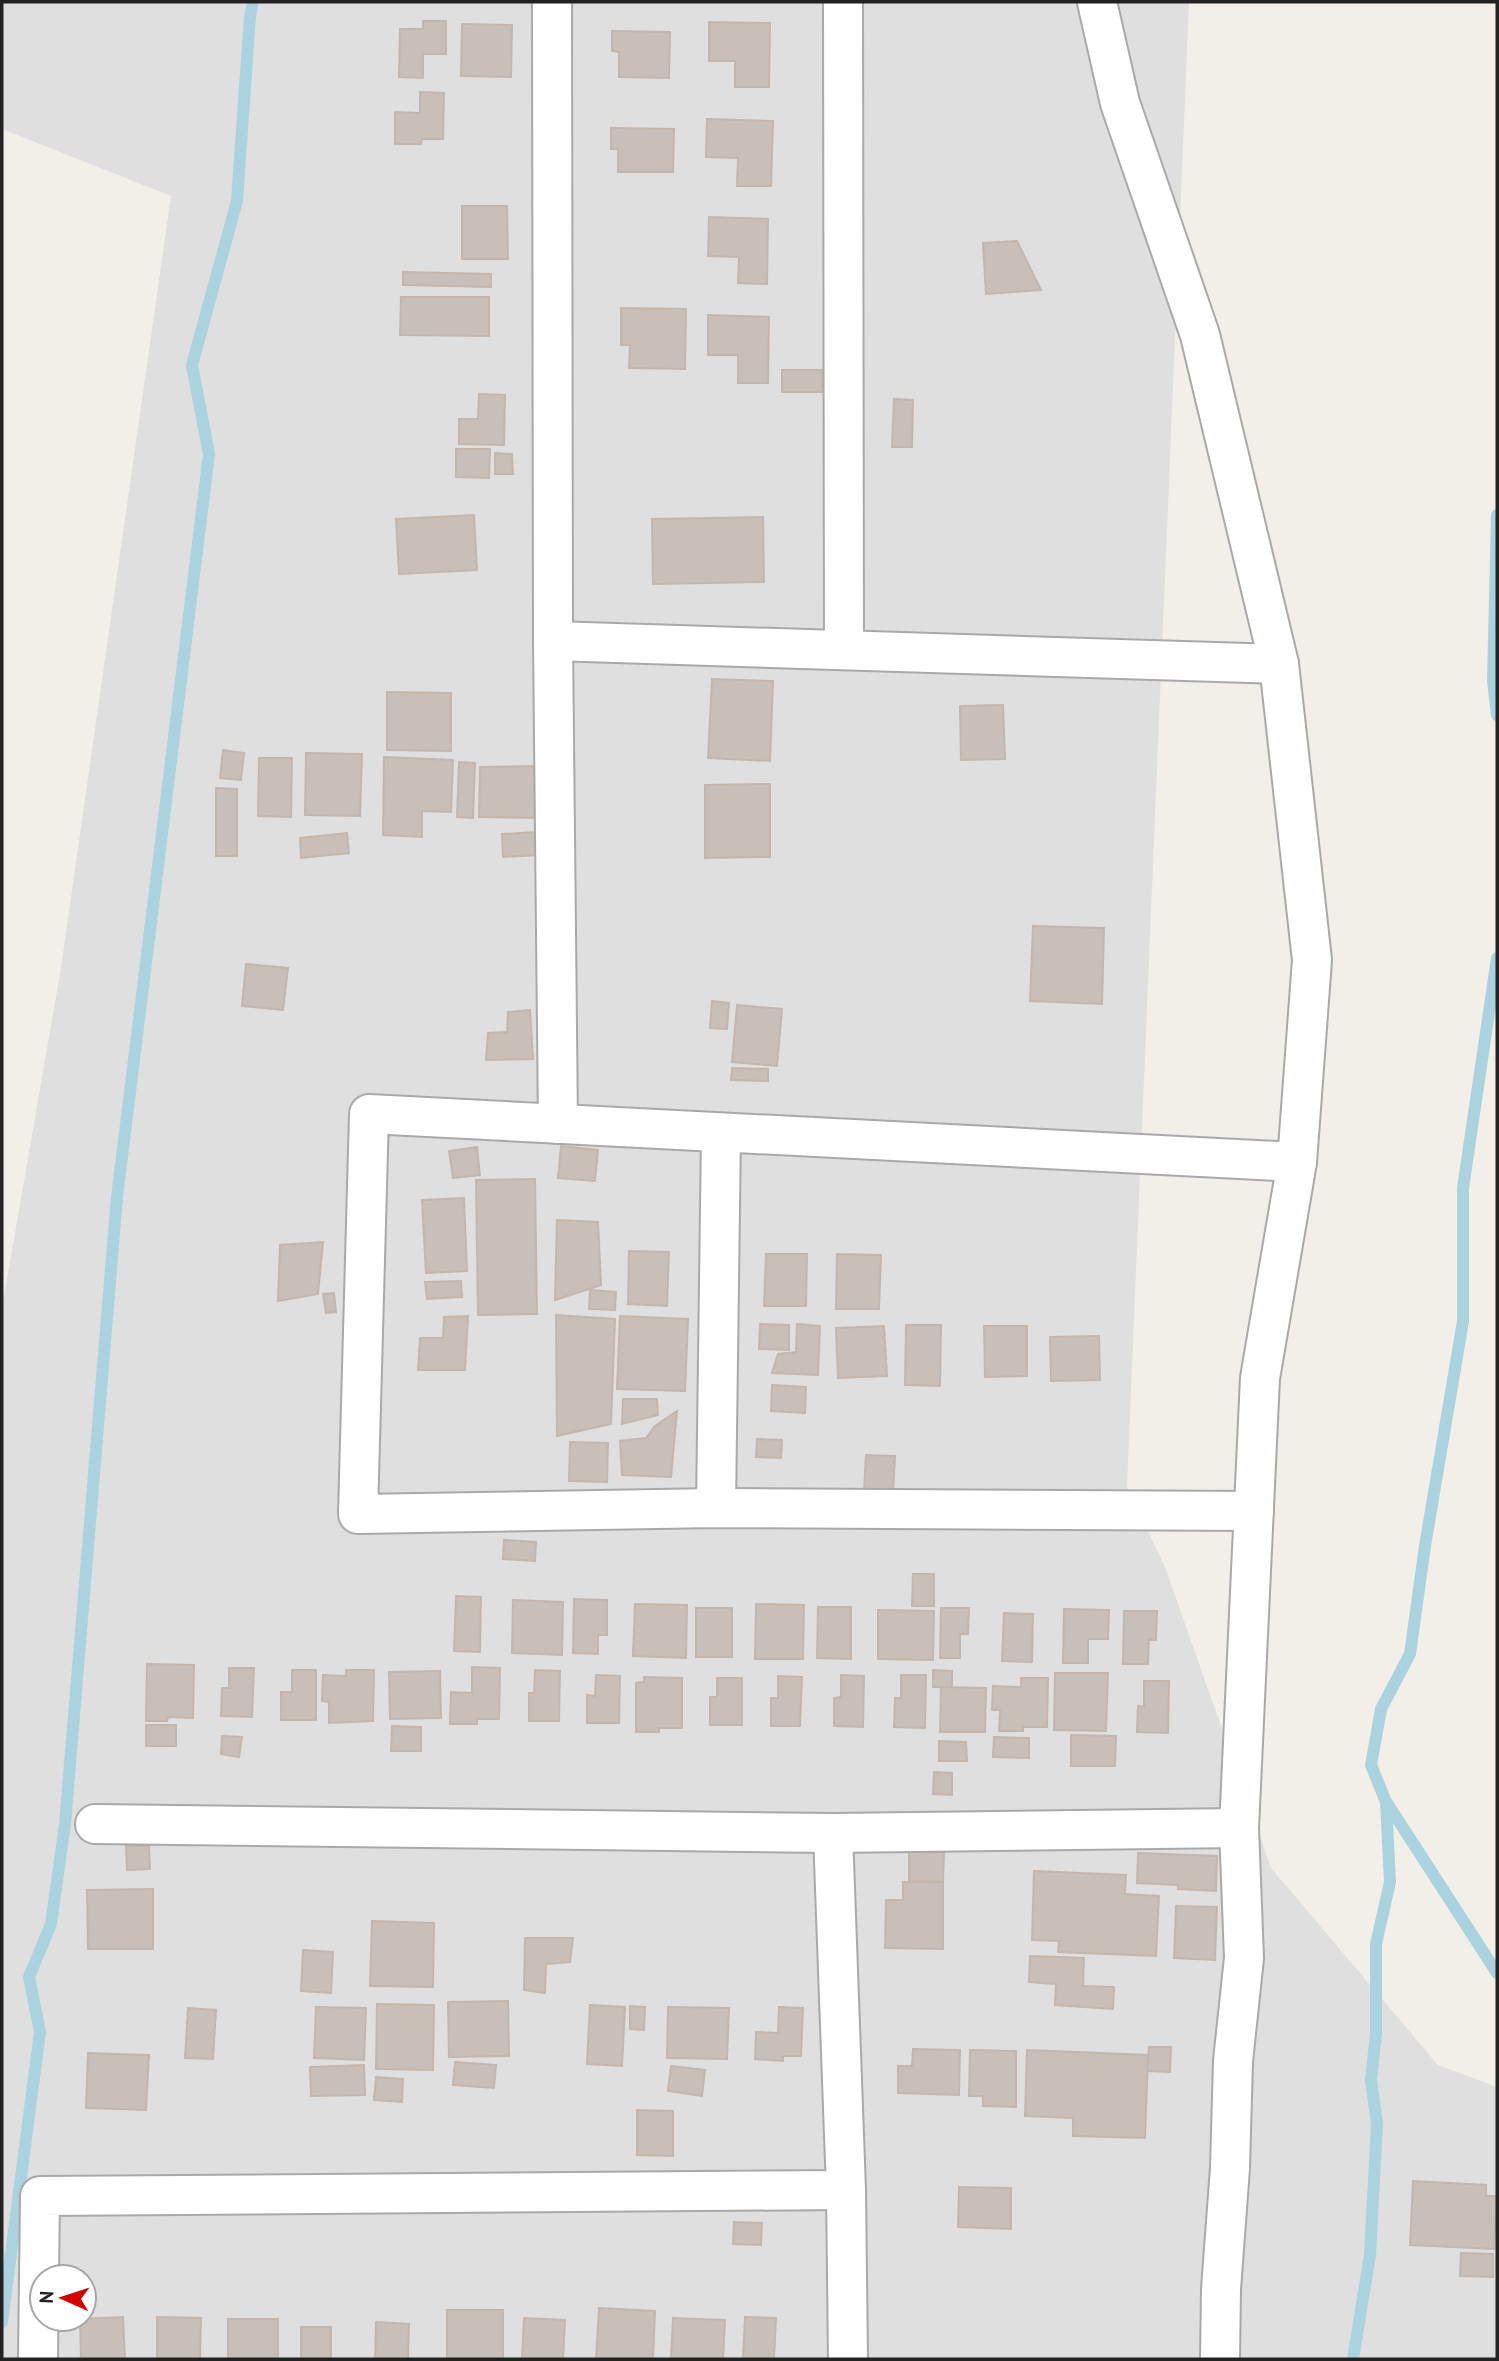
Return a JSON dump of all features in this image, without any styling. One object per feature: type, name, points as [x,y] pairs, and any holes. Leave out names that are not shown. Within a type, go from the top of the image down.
[{"type":"street","points":[[552,2],[553,641],[558,1124]]},
{"type":"street","points":[[843,2],[844,650]]},
{"type":"street","points":[[1097,2],[1120,103],[1200,335],[1279,664],[1312,960],[1297,1162],[1260,1378],[1239,1828],[1244,1958],[1233,2060],[1220,2359]]},
{"type":"street","points":[[553,641],[1279,664]]},
{"type":"street","points":[[1254,1511],[716,1508],[358,1514],[369,1114],[1297,1162]]},
{"type":"street","points":[[716,1508],[721,1133]]},
{"type":"street","points":[[95,1824],[833,1833],[1239,1828]]},
{"type":"street","points":[[833,1833],[846,2190],[848,2359]]},
{"type":"street","points":[[38,2359],[40,2196],[846,2190]]},
{"type":"shaded area","points":[[2,2],[1189,2],[1127,1487],[1165,1567],[1271,1868],[1438,2065],[1497,2087],[1497,2359],[2,2359],[2,1308],[61,968],[171,196],[2,129]]},
{"type":"building","points":[[423,21],[446,21],[446,54],[423,54],[423,78],[399,77],[400,29],[423,29]]},
{"type":"building","points":[[709,22],[770,23],[769,87],[735,87],[735,61],[709,61]]},
{"type":"building","points":[[462,24],[512,25],[511,77],[461,76]]},
{"type":"building","points":[[612,31],[670,32],[669,78],[619,77],[619,52],[612,51]]},
{"type":"building","points":[[420,92],[444,93],[443,139],[422,139],[421,144],[395,144],[395,112],[420,113]]},
{"type":"building","points":[[707,119],[773,121],[771,186],[737,186],[738,158],[706,157]]},
{"type":"building","points":[[611,128],[674,129],[673,172],[618,172],[618,149],[611,149]]},
{"type":"building","points":[[462,206],[507,206],[508,259],[462,259]]},
{"type":"building","points":[[709,217],[768,219],[767,284],[738,283],[739,257],[708,256]]},
{"type":"building","points":[[1017,241],[1041,290],[986,294],[983,243]]},
{"type":"building","points":[[403,272],[491,274],[491,287],[403,285]]},
{"type":"building","points":[[401,297],[489,297],[489,336],[400,335]]},
{"type":"building","points":[[621,308],[686,309],[685,369],[629,368],[630,345],[621,345]]},
{"type":"building","points":[[708,315],[769,317],[768,383],[738,383],[738,355],[708,355]]},
{"type":"building","points":[[782,370],[823,370],[822,392],[782,392]]},
{"type":"building","points":[[479,394],[505,395],[504,445],[459,444],[459,419],[478,419]]},
{"type":"building","points":[[894,399],[913,400],[912,447],[892,447]]},
{"type":"building","points":[[456,449],[490,449],[489,478],[456,477]]},
{"type":"building","points":[[495,453],[512,454],[513,474],[495,474]]},
{"type":"building","points":[[474,515],[477,570],[399,574],[396,519]]},
{"type":"building","points":[[763,517],[764,582],[653,584],[652,519]]},
{"type":"building","points":[[712,679],[773,681],[770,761],[708,758]]},
{"type":"building","points":[[387,692],[451,693],[451,751],[387,750]]},
{"type":"building","points":[[1003,705],[1005,759],[961,760],[960,706]]},
{"type":"building","points":[[223,750],[244,753],[241,780],[220,778]]},
{"type":"building","points":[[306,753],[362,754],[360,816],[305,815]]},
{"type":"building","points":[[384,757],[453,760],[451,812],[422,811],[422,837],[383,835]]},
{"type":"building","points":[[259,758],[292,758],[291,817],[258,816]]},
{"type":"building","points":[[459,762],[475,763],[473,818],[457,817]]},
{"type":"building","points":[[538,766],[536,818],[479,817],[480,767]]},
{"type":"building","points":[[770,784],[770,857],[705,858],[705,785]]},
{"type":"building","points":[[216,788],[237,789],[237,856],[216,856]]},
{"type":"building","points":[[537,832],[538,855],[503,857],[502,834]]},
{"type":"building","points":[[347,833],[349,853],[301,858],[300,838]]},
{"type":"building","points":[[1033,926],[1104,928],[1102,1004],[1030,1001]]},
{"type":"building","points":[[246,964],[288,968],[283,1010],[242,1006]]},
{"type":"building","points":[[712,1001],[729,1003],[727,1029],[710,1028]]},
{"type":"building","points":[[737,1005],[782,1009],[777,1066],[732,1062]]},
{"type":"building","points":[[530,1010],[533,1059],[486,1060],[488,1033],[507,1032],[508,1012]]},
{"type":"building","points":[[732,1068],[768,1069],[768,1081],[731,1080]]},
{"type":"building","points":[[561,1146],[598,1150],[595,1181],[558,1178]]},
{"type":"building","points":[[477,1147],[480,1175],[453,1178],[449,1151]]},
{"type":"building","points":[[535,1179],[537,1314],[478,1315],[476,1180]]},
{"type":"building","points":[[464,1198],[467,1271],[426,1273],[422,1200]]},
{"type":"building","points":[[557,1220],[598,1222],[601,1285],[555,1300]]},
{"type":"building","points":[[323,1242],[318,1294],[278,1301],[280,1245]]},
{"type":"building","points":[[629,1251],[669,1252],[667,1306],[628,1304]]},
{"type":"building","points":[[766,1254],[807,1254],[806,1306],[764,1306]]},
{"type":"building","points":[[837,1254],[881,1255],[879,1309],[836,1309]]},
{"type":"building","points":[[461,1281],[462,1297],[427,1299],[425,1282]]},
{"type":"building","points":[[590,1290],[616,1292],[615,1310],[589,1309]]},
{"type":"building","points":[[334,1293],[336,1312],[326,1313],[323,1294]]},
{"type":"building","points":[[556,1315],[615,1319],[611,1424],[557,1436]]},
{"type":"building","points":[[468,1316],[465,1370],[418,1370],[420,1338],[443,1338],[444,1317]]},
{"type":"building","points":[[620,1316],[688,1319],[685,1391],[617,1389]]},
{"type":"building","points":[[760,1324],[789,1325],[789,1350],[759,1349]]},
{"type":"building","points":[[797,1324],[820,1326],[818,1375],[772,1373],[778,1354],[796,1352]]},
{"type":"building","points":[[906,1325],[941,1325],[940,1386],[905,1385]]},
{"type":"building","points":[[884,1326],[887,1376],[838,1378],[836,1328]]},
{"type":"building","points":[[984,1326],[1027,1326],[1027,1376],[985,1377]]},
{"type":"building","points":[[1099,1336],[1100,1380],[1051,1381],[1050,1337]]},
{"type":"building","points":[[772,1385],[806,1387],[805,1413],[771,1411]]},
{"type":"building","points":[[623,1399],[657,1399],[658,1415],[622,1424]]},
{"type":"building","points":[[677,1411],[671,1477],[622,1475],[620,1441],[646,1438],[655,1426]]},
{"type":"building","points":[[757,1439],[782,1440],[781,1458],[756,1457]]},
{"type":"building","points":[[570,1442],[608,1443],[607,1482],[569,1481]]},
{"type":"building","points":[[866,1455],[895,1456],[893,1493],[864,1492]]},
{"type":"building","points":[[504,1540],[536,1542],[535,1561],[503,1559]]},
{"type":"building","points":[[913,1574],[934,1574],[934,1606],[912,1606]]},
{"type":"building","points":[[456,1596],[481,1597],[480,1652],[454,1651]]},
{"type":"building","points":[[574,1599],[607,1600],[607,1635],[598,1635],[598,1654],[573,1653]]},
{"type":"building","points":[[513,1600],[563,1602],[562,1655],[512,1653]]},
{"type":"building","points":[[635,1604],[687,1605],[686,1658],[633,1656]]},
{"type":"building","points":[[756,1604],[804,1605],[803,1659],[755,1659]]},
{"type":"building","points":[[818,1607],[851,1607],[851,1659],[817,1658]]},
{"type":"building","points":[[696,1608],[732,1608],[732,1657],[696,1657]]},
{"type":"building","points":[[941,1608],[969,1608],[968,1634],[960,1634],[960,1658],[940,1658]]},
{"type":"building","points":[[1064,1609],[1109,1610],[1108,1639],[1088,1639],[1088,1663],[1063,1663]]},
{"type":"building","points":[[878,1610],[934,1611],[933,1660],[878,1659]]},
{"type":"building","points":[[1124,1611],[1157,1611],[1156,1640],[1149,1640],[1148,1664],[1123,1664]]},
{"type":"building","points":[[1004,1613],[1033,1614],[1032,1662],[1002,1661]]},
{"type":"building","points":[[147,1664],[194,1665],[193,1718],[168,1717],[167,1721],[146,1721]]},
{"type":"building","points":[[472,1667],[500,1668],[499,1719],[477,1719],[477,1724],[450,1724],[451,1692],[472,1693]]},
{"type":"building","points":[[229,1668],[254,1668],[252,1717],[221,1716],[222,1688],[229,1688]]},
{"type":"building","points":[[292,1670],[316,1670],[316,1720],[281,1720],[281,1692],[292,1692]]},
{"type":"building","points":[[346,1670],[374,1670],[373,1721],[329,1723],[329,1702],[322,1701],[323,1675],[346,1676]]},
{"type":"building","points":[[535,1670],[560,1671],[559,1721],[529,1721],[529,1693],[534,1693]]},
{"type":"building","points":[[933,1670],[952,1671],[952,1687],[933,1687]]},
{"type":"building","points":[[440,1671],[441,1718],[390,1719],[389,1672]]},
{"type":"building","points":[[1055,1673],[1108,1673],[1106,1731],[1054,1730]]},
{"type":"building","points":[[596,1675],[620,1676],[619,1723],[587,1723],[587,1695],[595,1696]]},
{"type":"building","points":[[841,1675],[864,1676],[863,1727],[834,1726],[834,1698],[841,1697]]},
{"type":"building","points":[[901,1675],[926,1675],[925,1728],[894,1727],[895,1698],[901,1698]]},
{"type":"building","points":[[778,1676],[802,1677],[800,1726],[771,1726],[771,1698],[778,1698]]},
{"type":"building","points":[[644,1677],[682,1678],[682,1728],[636,1732],[636,1683],[644,1682]]},
{"type":"building","points":[[717,1678],[742,1678],[742,1725],[710,1725],[710,1697],[717,1697]]},
{"type":"building","points":[[1021,1678],[1048,1678],[1047,1727],[999,1731],[1000,1710],[992,1710],[993,1686],[1021,1687]]},
{"type":"building","points":[[1144,1681],[1169,1681],[1168,1733],[1137,1732],[1138,1706],[1144,1707]]},
{"type":"building","points":[[941,1687],[986,1688],[985,1732],[940,1732]]},
{"type":"building","points":[[146,1725],[176,1725],[176,1746],[146,1746]]},
{"type":"building","points":[[392,1726],[421,1727],[421,1751],[391,1751]]},
{"type":"building","points":[[1071,1735],[1116,1736],[1115,1766],[1071,1766]]},
{"type":"building","points":[[222,1736],[242,1737],[239,1757],[221,1754]]},
{"type":"building","points":[[994,1737],[1029,1738],[1029,1758],[993,1757]]},
{"type":"building","points":[[939,1741],[966,1742],[967,1761],[939,1761]]},
{"type":"building","points":[[934,1772],[952,1773],[952,1795],[933,1794]]},
{"type":"building","points":[[126,1846],[149,1846],[150,1869],[127,1870]]},
{"type":"building","points":[[909,1851],[944,1852],[943,1882],[909,1881]]},
{"type":"building","points":[[1138,1853],[1217,1856],[1216,1891],[1178,1889],[1178,1885],[1137,1883]]},
{"type":"building","points":[[1034,1871],[1126,1875],[1125,1894],[1159,1896],[1156,1956],[1058,1952],[1059,1941],[1032,1940]]},
{"type":"building","points":[[903,1882],[943,1882],[943,1949],[885,1948],[886,1900],[903,1900]]},
{"type":"building","points":[[153,1889],[153,1949],[88,1949],[87,1890]]},
{"type":"building","points":[[1176,1906],[1217,1907],[1215,1960],[1174,1958]]},
{"type":"building","points":[[372,1921],[434,1923],[433,1987],[370,1986]]},
{"type":"building","points":[[525,1938],[573,1938],[570,1962],[546,1964],[545,1993],[524,1990]]},
{"type":"building","points":[[303,1950],[333,1952],[331,1993],[301,1991]]},
{"type":"building","points":[[1030,1956],[1084,1958],[1083,1986],[1114,1987],[1113,2009],[1055,2005],[1056,1984],[1029,1982]]},
{"type":"building","points":[[508,2001],[509,2056],[449,2057],[448,2002]]},
{"type":"building","points":[[377,2004],[434,2005],[433,2070],[376,2069]]},
{"type":"building","points":[[590,2005],[625,2007],[622,2066],[587,2064]]},
{"type":"building","points":[[630,2006],[645,2007],[644,2030],[630,2029]]},
{"type":"building","points":[[316,2007],[366,2008],[364,2060],[314,2058]]},
{"type":"building","points":[[668,2007],[729,2008],[727,2059],[667,2058]]},
{"type":"building","points":[[779,2007],[803,2008],[801,2056],[783,2056],[783,2061],[755,2059],[756,2032],[778,2033]]},
{"type":"building","points":[[188,2008],[216,2010],[213,2059],[185,2058]]},
{"type":"building","points":[[1149,2047],[1171,2047],[1170,2072],[1147,2071]]},
{"type":"building","points":[[913,2049],[960,2050],[959,2095],[898,2093],[898,2066],[912,2066]]},
{"type":"building","points":[[970,2050],[1016,2051],[1016,2107],[983,2106],[983,2096],[969,2096]]},
{"type":"building","points":[[1027,2050],[1148,2055],[1145,2138],[1073,2136],[1073,2118],[1025,2116]]},
{"type":"building","points":[[88,2053],[149,2055],[146,2110],[86,2108]]},
{"type":"building","points":[[455,2062],[496,2065],[494,2088],[453,2085]]},
{"type":"building","points":[[364,2065],[365,2095],[311,2096],[310,2067]]},
{"type":"building","points":[[671,2066],[705,2070],[702,2096],[668,2091]]},
{"type":"building","points":[[376,2077],[403,2079],[402,2102],[374,2100]]},
{"type":"building","points":[[637,2110],[673,2111],[673,2156],[637,2155]]},
{"type":"building","points":[[1413,2181],[1486,2185],[1486,2196],[1497,2196],[1494,2249],[1410,2245]]},
{"type":"building","points":[[959,2187],[1011,2188],[1011,2229],[958,2227]]},
{"type":"building","points":[[734,2222],[762,2223],[761,2245],[733,2244]]},
{"type":"building","points":[[1461,2253],[1493,2254],[1493,2277],[1460,2276]]},
{"type":"building","points":[[599,2308],[655,2311],[653,2359],[596,2359]]},
{"type":"building","points":[[447,2310],[503,2310],[503,2359],[447,2359]]},
{"type":"building","points":[[123,2317],[125,2359],[81,2359],[80,2333],[98,2333],[98,2318]]},
{"type":"building","points":[[157,2317],[201,2318],[200,2359],[157,2359]]},
{"type":"building","points":[[745,2317],[776,2318],[774,2359],[743,2359]]},
{"type":"building","points":[[524,2318],[565,2320],[563,2359],[522,2359]]},
{"type":"building","points":[[673,2318],[725,2320],[723,2359],[671,2359]]},
{"type":"building","points":[[228,2319],[278,2319],[278,2359],[228,2359]]},
{"type":"building","points":[[376,2322],[409,2324],[408,2359],[375,2359]]},
{"type":"building","points":[[301,2327],[331,2327],[331,2359],[301,2359]]},
{"type":"waterway","points":[[2,2322],[40,2032],[29,1977],[51,1924],[65,1824],[117,1197],[209,454],[192,365],[237,201],[253,2]]},
{"type":"waterway","points":[[1497,515],[1493,681],[1497,715]]},
{"type":"waterway","points":[[1353,2359],[1370,2255],[1377,2124],[1371,2080],[1376,2034],[1376,1944],[1390,1882],[1386,1802],[1371,1765],[1381,1709],[1410,1654],[1425,1546],[1463,1321],[1463,1188],[1497,958]]},
{"type":"waterway","points":[[1387,1803],[1497,1973]]}]
